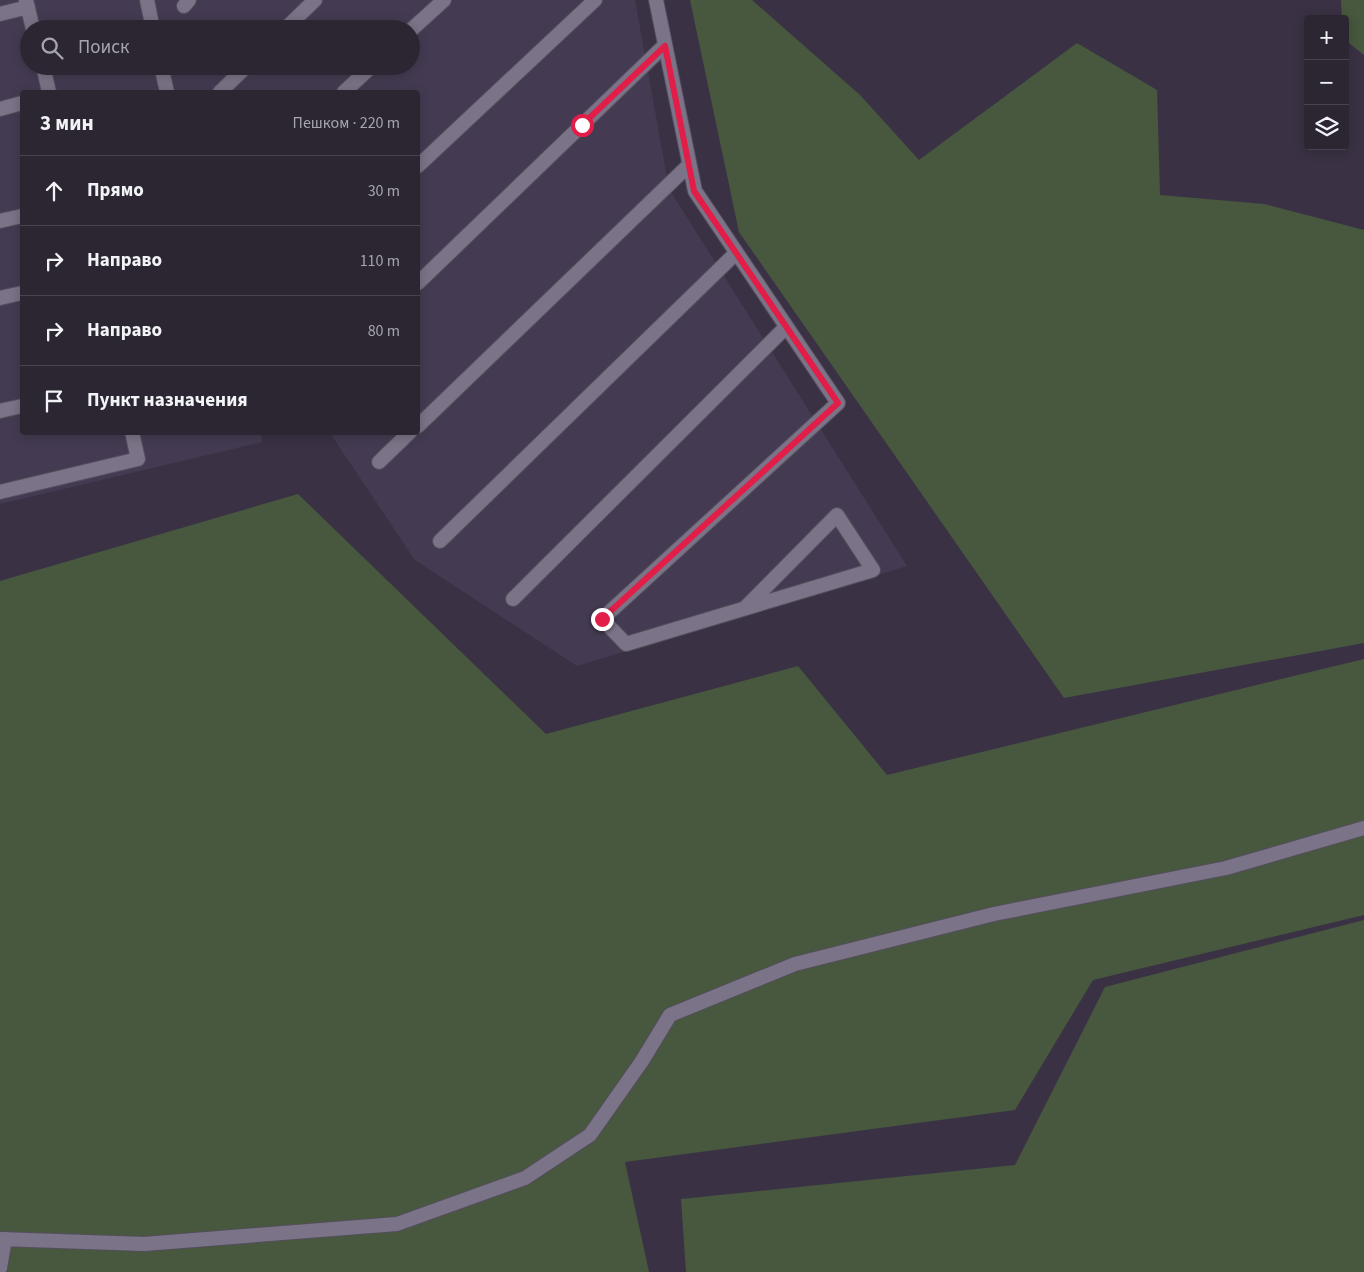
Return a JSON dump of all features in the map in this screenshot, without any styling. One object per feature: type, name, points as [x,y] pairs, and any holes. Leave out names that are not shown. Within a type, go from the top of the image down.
[{"type":"lane","points":[[147,0],[151,20]]},
{"type":"lane","points":[[294,20],[315,0]]},
{"type":"lane","points":[[420,22],[444,0]]},
{"type":"lane","points":[[420,164],[595,0]]},
{"type":"lane","points":[[656,0],[694,191],[838,403],[602,619],[626,644],[873,570],[837,515],[745,608]]},
{"type":"lane","points":[[0,14],[27,4],[31,20]]},
{"type":"lane","points":[[420,281],[665,46]]},
{"type":"lane","points":[[44,75],[48,90]]},
{"type":"lane","points":[[163,75],[167,90]]},
{"type":"lane","points":[[222,90],[238,75]]},
{"type":"lane","points":[[346,90],[362,75]]},
{"type":"lane","points":[[0,109],[20,104]]},
{"type":"lane","points":[[420,424],[689,165]]},
{"type":"lane","points":[[0,221],[20,216]]},
{"type":"lane","points":[[440,541],[736,253]]},
{"type":"lane","points":[[0,298],[20,293]]},
{"type":"lane","points":[[513,599],[786,327]]},
{"type":"lane","points":[[0,411],[20,406]]},
{"type":"lane","points":[[0,492],[138,459],[133,435]]},
{"type":"lane","points":[[379,462],[407,435]]},
{"type":"lane","points":[[0,1268],[2,1239],[144,1244],[396,1224],[525,1178],[590,1135],[642,1061],[670,1015],[679,1011],[795,964],[994,914],[1226,868],[1364,828]]},
{"type":"shaded area","points":[[0,0],[635,0],[669,189],[907,566],[577,666],[415,560],[331,435],[420,435],[420,90],[20,90],[20,435],[261,435],[262,442],[0,504]]},
{"type":"green space","points":[[690,0],[752,0],[860,95],[919,160],[1077,43],[1157,90],[1160,195],[1264,204],[1364,230],[1364,643],[1064,698],[739,232]]},
{"type":"green space","points":[[1341,0],[1364,0],[1364,55],[1349,43],[1349,15],[1342,15]]},
{"type":"green space","points":[[298,494],[546,734],[798,666],[887,775],[1364,659],[1364,915],[1093,980],[1015,1110],[625,1162],[649,1272],[0,1272],[0,581]]},
{"type":"green space","points":[[1364,920],[1364,1272],[686,1272],[681,1199],[1015,1165],[1105,987]]},
{"type":"route","points":[[582,125],[665,46],[694,191],[838,403],[602,619]]}]
